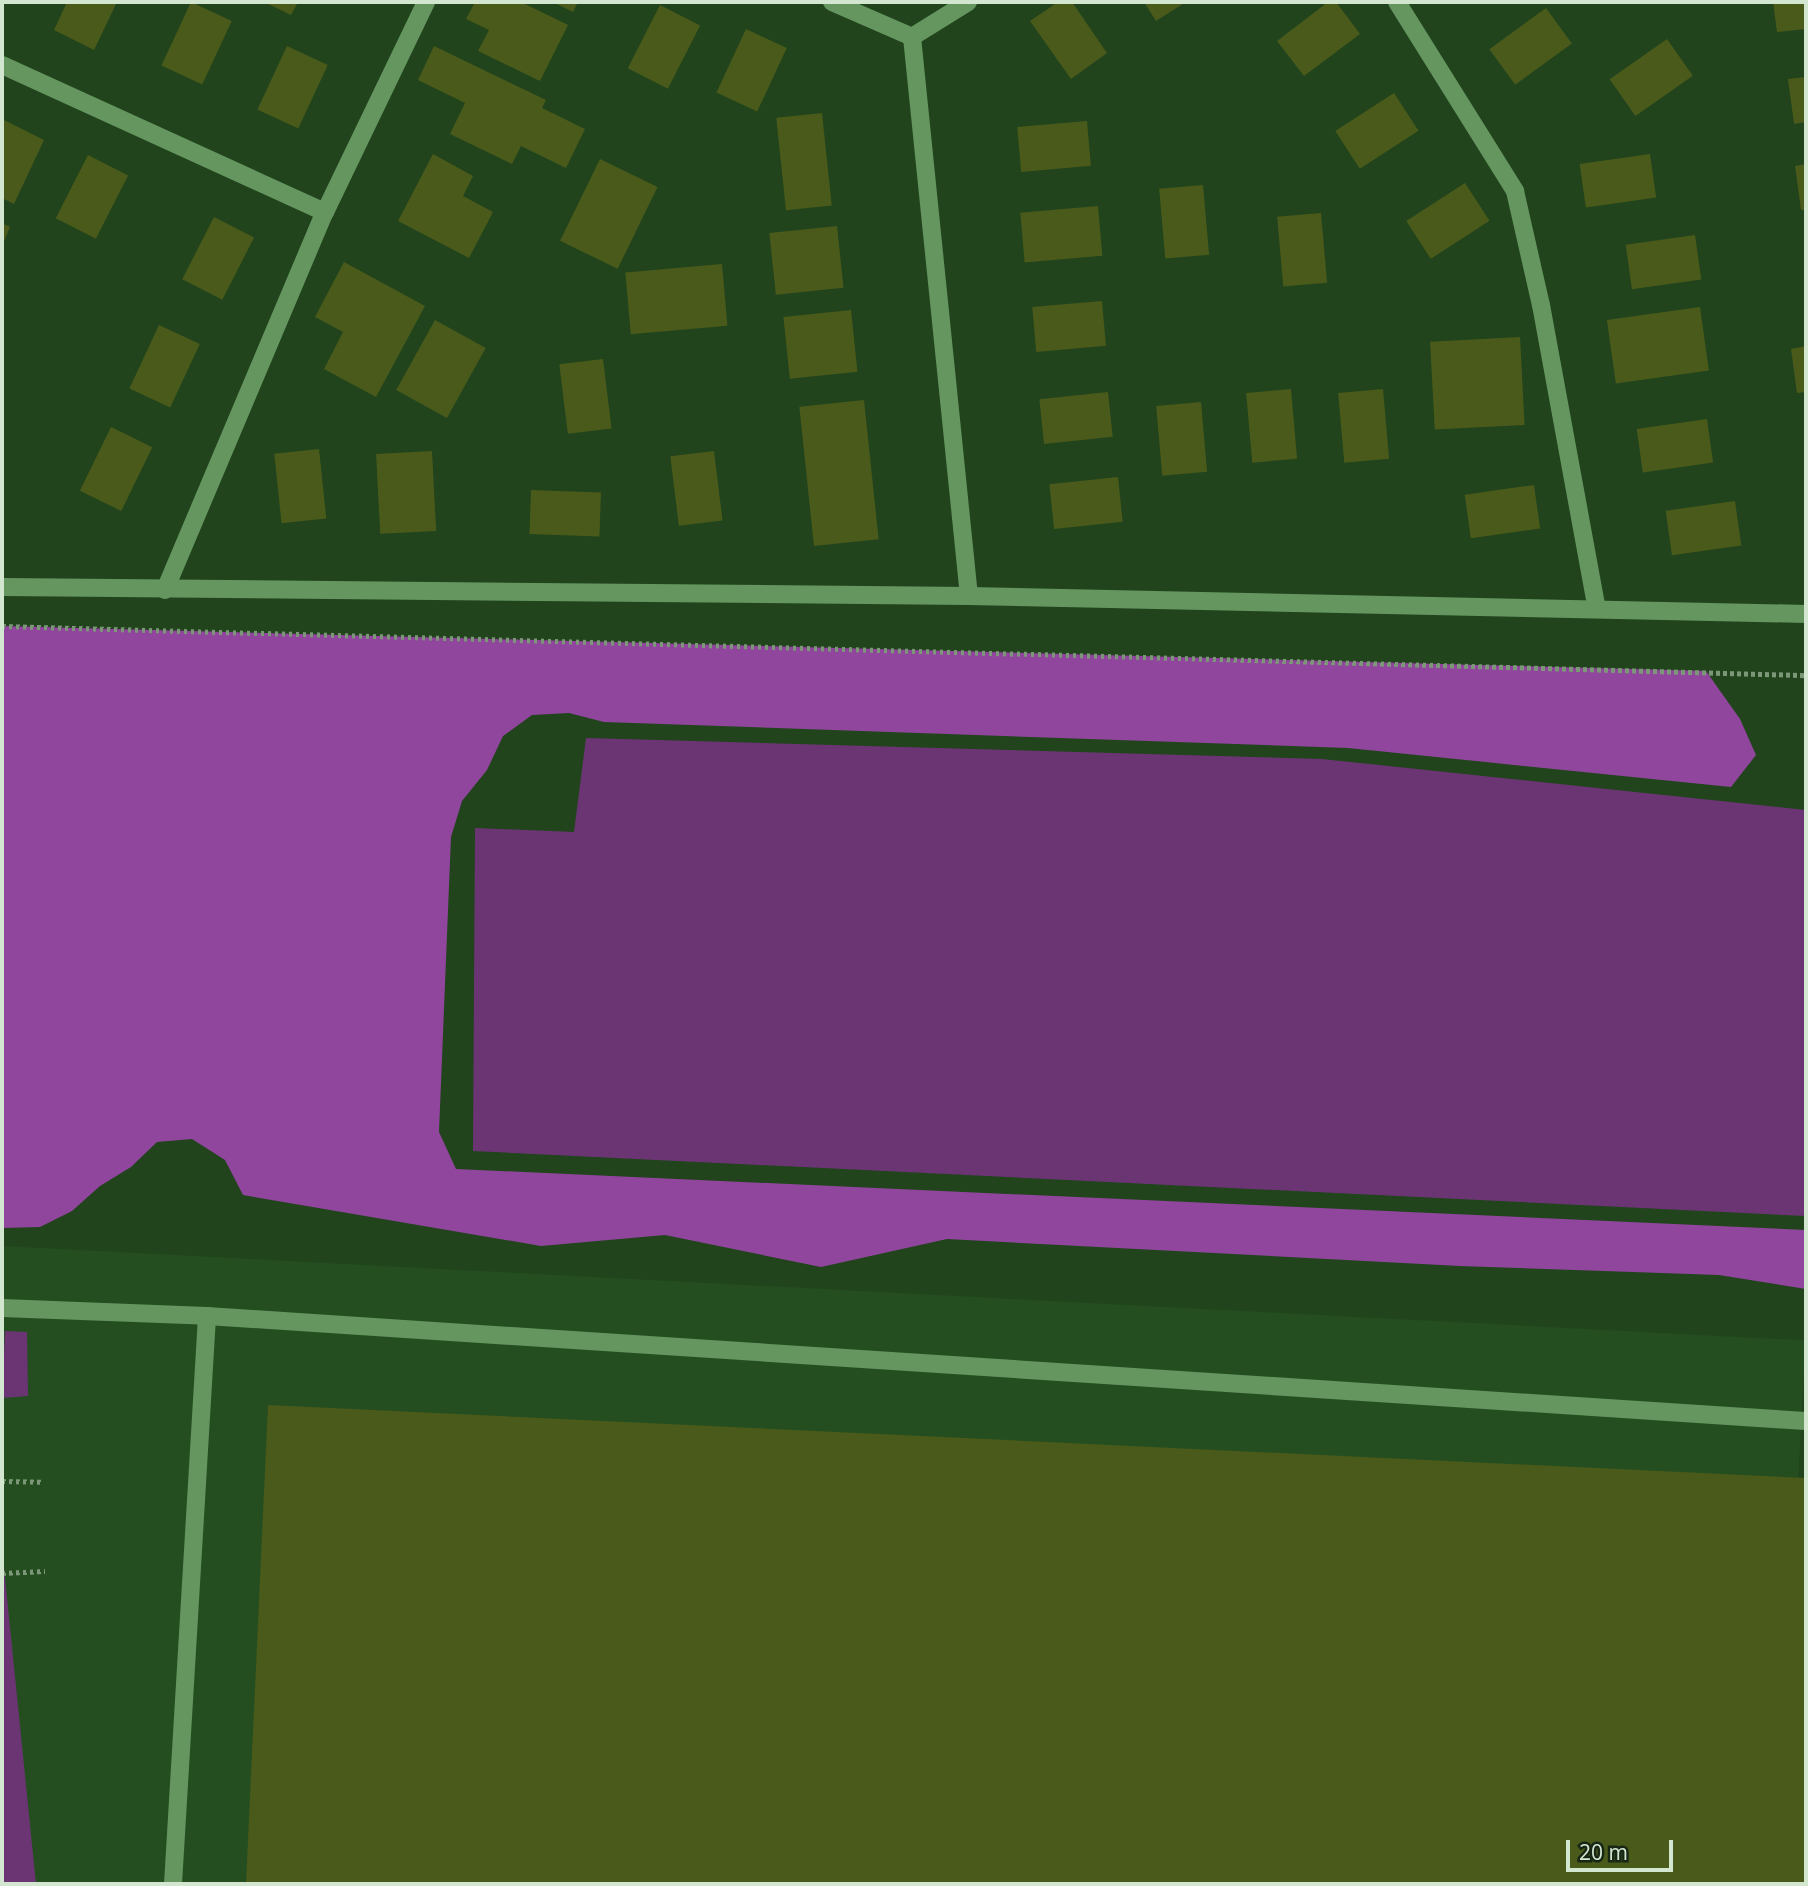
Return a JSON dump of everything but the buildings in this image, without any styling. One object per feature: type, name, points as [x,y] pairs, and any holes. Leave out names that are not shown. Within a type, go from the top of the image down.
[{"type":"street","points":[[165,590],[325,212],[426,2]]},
{"type":"street","points":[[832,2],[912,37]]},
{"type":"street","points":[[912,37],[968,2]]},
{"type":"street","points":[[1397,2],[1515,191],[1541,305],[1597,609]]},
{"type":"street","points":[[912,37],[968,596]]},
{"type":"street","points":[[2,65],[325,212]]},
{"type":"street","points":[[2,587],[968,596],[1806,614]]},
{"type":"street","points":[[2,1308],[207,1316],[1806,1421]]},
{"type":"street","points":[[173,1884],[207,1316]]},
{"type":"path","points":[[2,626],[1806,675]]},
{"type":"path","points":[[2,1481],[41,1482]]},
{"type":"path","points":[[2,1573],[45,1571]]},
{"type":"shaded area","points":[[2,626],[1706,671],[1740,719],[1756,755],[1731,787],[1348,748],[604,722],[569,713],[532,715],[503,736],[487,770],[462,801],[451,837],[439,1132],[456,1169],[1806,1230],[1806,1289],[1719,1275],[1460,1266],[947,1239],[821,1267],[665,1235],[541,1246],[243,1195],[225,1160],[192,1139],[157,1142],[131,1167],[100,1186],[72,1211],[40,1227],[2,1228]]},
{"type":"shaded area","points":[[586,738],[1322,759],[1806,810],[1806,1216],[473,1151],[475,828],[574,832]]},
{"type":"shaded area","points":[[2,1246],[1806,1341],[1777,1884],[2,1884]]},
{"type":"shaded area","points":[[5,1331],[27,1332],[28,1396],[2,1398]]},
{"type":"shaded area","points":[[2,1548],[36,1884],[2,1884]]}]
